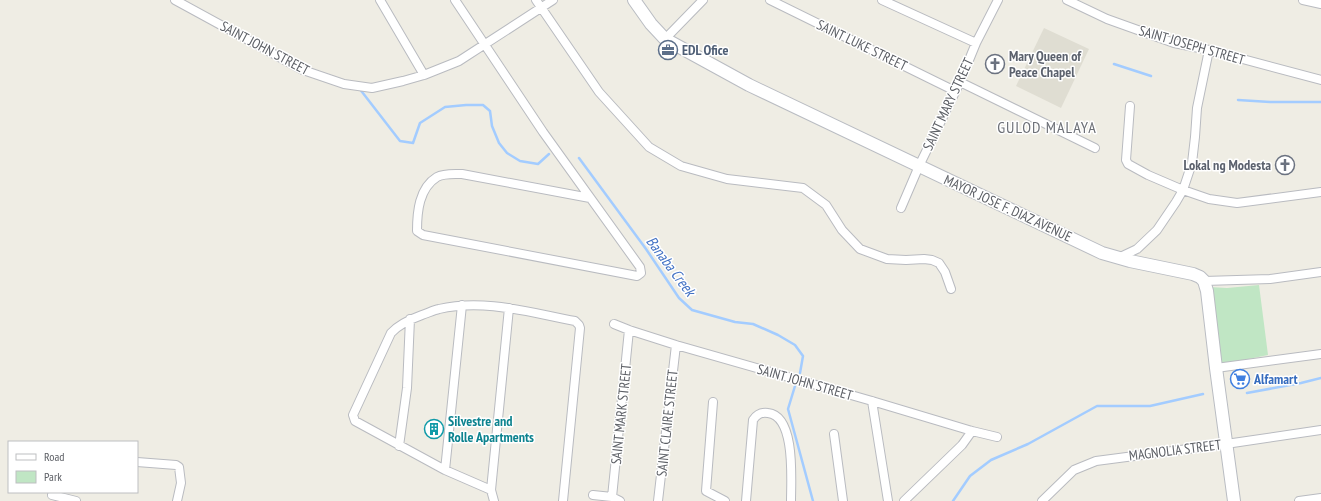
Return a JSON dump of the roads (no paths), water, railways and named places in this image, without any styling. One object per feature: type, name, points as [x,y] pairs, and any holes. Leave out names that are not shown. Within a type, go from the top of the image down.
[{"type":"main road","name":"MAYOR JOSE F. DIAZ AVENUE","points":[[634,0],[650,24],[665,39],[749,85],[1102,252],[1117,258],[1183,271],[1200,277],[1204,281]]},
{"type":"main road","points":[[1204,281],[1208,292],[1216,368],[1234,501]]},
{"type":"street","name":"SAINT JOHN STREET","points":[[175,0],[302,70],[344,84],[372,88],[424,75],[459,61],[540,7],[553,0]]},
{"type":"street","points":[[380,0],[424,75]]},
{"type":"street","points":[[455,0],[543,132],[640,267],[641,273],[638,276],[423,235],[417,231],[420,199],[423,191],[437,177],[446,174],[462,174],[590,198]]},
{"type":"street","points":[[536,0],[599,92],[649,147],[680,166],[720,178],[803,188],[826,205],[842,230],[860,249],[887,259],[932,260],[939,264],[945,272],[951,289]]},
{"type":"street","points":[[665,39],[703,0]]},
{"type":"street","name":"SAINT LUKE STREET","points":[[770,0],[955,91]]},
{"type":"street","points":[[882,0],[976,43]]},
{"type":"street","name":"SAINT MARY STREET","points":[[901,208],[919,166],[960,82],[976,43],[998,0]]},
{"type":"street","name":"SAINT JOSEPH STREET","points":[[1067,0],[1107,19],[1174,43],[1209,50],[1321,80]]},
{"type":"street","points":[[1303,0],[1321,4]]},
{"type":"street","points":[[1117,258],[1138,249],[1157,230],[1183,190],[1192,163],[1198,99],[1209,50]]},
{"type":"street","points":[[960,82],[1095,148]]},
{"type":"street","points":[[1130,106],[1127,162],[1148,175],[1209,199],[1237,204],[1321,192]]},
{"type":"street","points":[[1204,281],[1270,279],[1321,272]]},
{"type":"street","points":[[490,490],[399,446],[355,421],[353,415],[391,333],[395,328],[410,320],[439,309],[479,305],[509,308],[575,321],[579,325],[580,328],[563,501]]},
{"type":"street","points":[[446,470],[462,306]]},
{"type":"street","points":[[494,501],[490,490],[509,308]]},
{"type":"street","points":[[399,446],[407,388],[410,320]]},
{"type":"street","name":"SAINT JOHN STREET","points":[[614,324],[676,345],[996,437]]},
{"type":"street","name":"SAINT MARK STREET","points":[[616,499],[629,330]]},
{"type":"street","name":"SAINT CLAIRE STREET","points":[[658,501],[676,345]]},
{"type":"street","points":[[1216,368],[1321,354]]},
{"type":"street","points":[[872,401],[888,501]]},
{"type":"street","points":[[713,402],[706,491],[724,501]]},
{"type":"street","points":[[746,501],[753,420],[757,415],[763,412],[776,415],[781,420],[786,431],[790,448],[791,501]]},
{"type":"street","name":"MAGNOLIA STREET","points":[[1042,501],[1074,470],[1096,461],[1321,430]]},
{"type":"street","points":[[904,501],[962,445],[972,431]]},
{"type":"street","points":[[834,434],[843,501]]},
{"type":"street","points":[[138,462],[176,465],[179,467],[181,483],[177,501]]},
{"type":"street","points":[[45,501],[52,493],[76,501]]},
{"type":"street","points":[[593,496],[616,499]]},
{"type":"street","points":[[1299,501],[1321,498]]},
{"type":"waterway","points":[[1114,64],[1151,76]]},
{"type":"waterway","name":"Banaba Creek","points":[[359,88],[400,141],[413,143],[420,123],[445,107],[483,105],[490,111],[492,126],[499,143],[507,153],[520,161],[538,164],[549,154]]},
{"type":"waterway","points":[[1238,100],[1270,102],[1321,102]]},
{"type":"waterway","name":"Banaba Creek","points":[[579,158],[646,249],[679,298],[692,310],[735,322],[753,324],[778,335],[795,345],[803,356],[800,373]]},
{"type":"waterway","points":[[1247,393],[1321,378]]},
{"type":"waterway","name":"Banaba Creek","points":[[795,386],[788,409],[813,501]]},
{"type":"waterway","points":[[953,501],[970,476],[991,460],[1028,444],[1097,406],[1150,406],[1203,394]]},
{"type":"place","name":"EDL Ofice","points":[[668,50]]},
{"type":"place","name":"Mary Queen of Peace Chapel","points":[[995,64]]},
{"type":"place","name":"Lokal ng Modesta","points":[[1285,165]]},
{"type":"place","name":"Alfamart","points":[[1240,379]]},
{"type":"place","name":"Silvestre and Rolle Apartments","points":[[434,429]]},
{"type":"district","name":"GULOD MALAYA","points":[[1047,127]]}]
